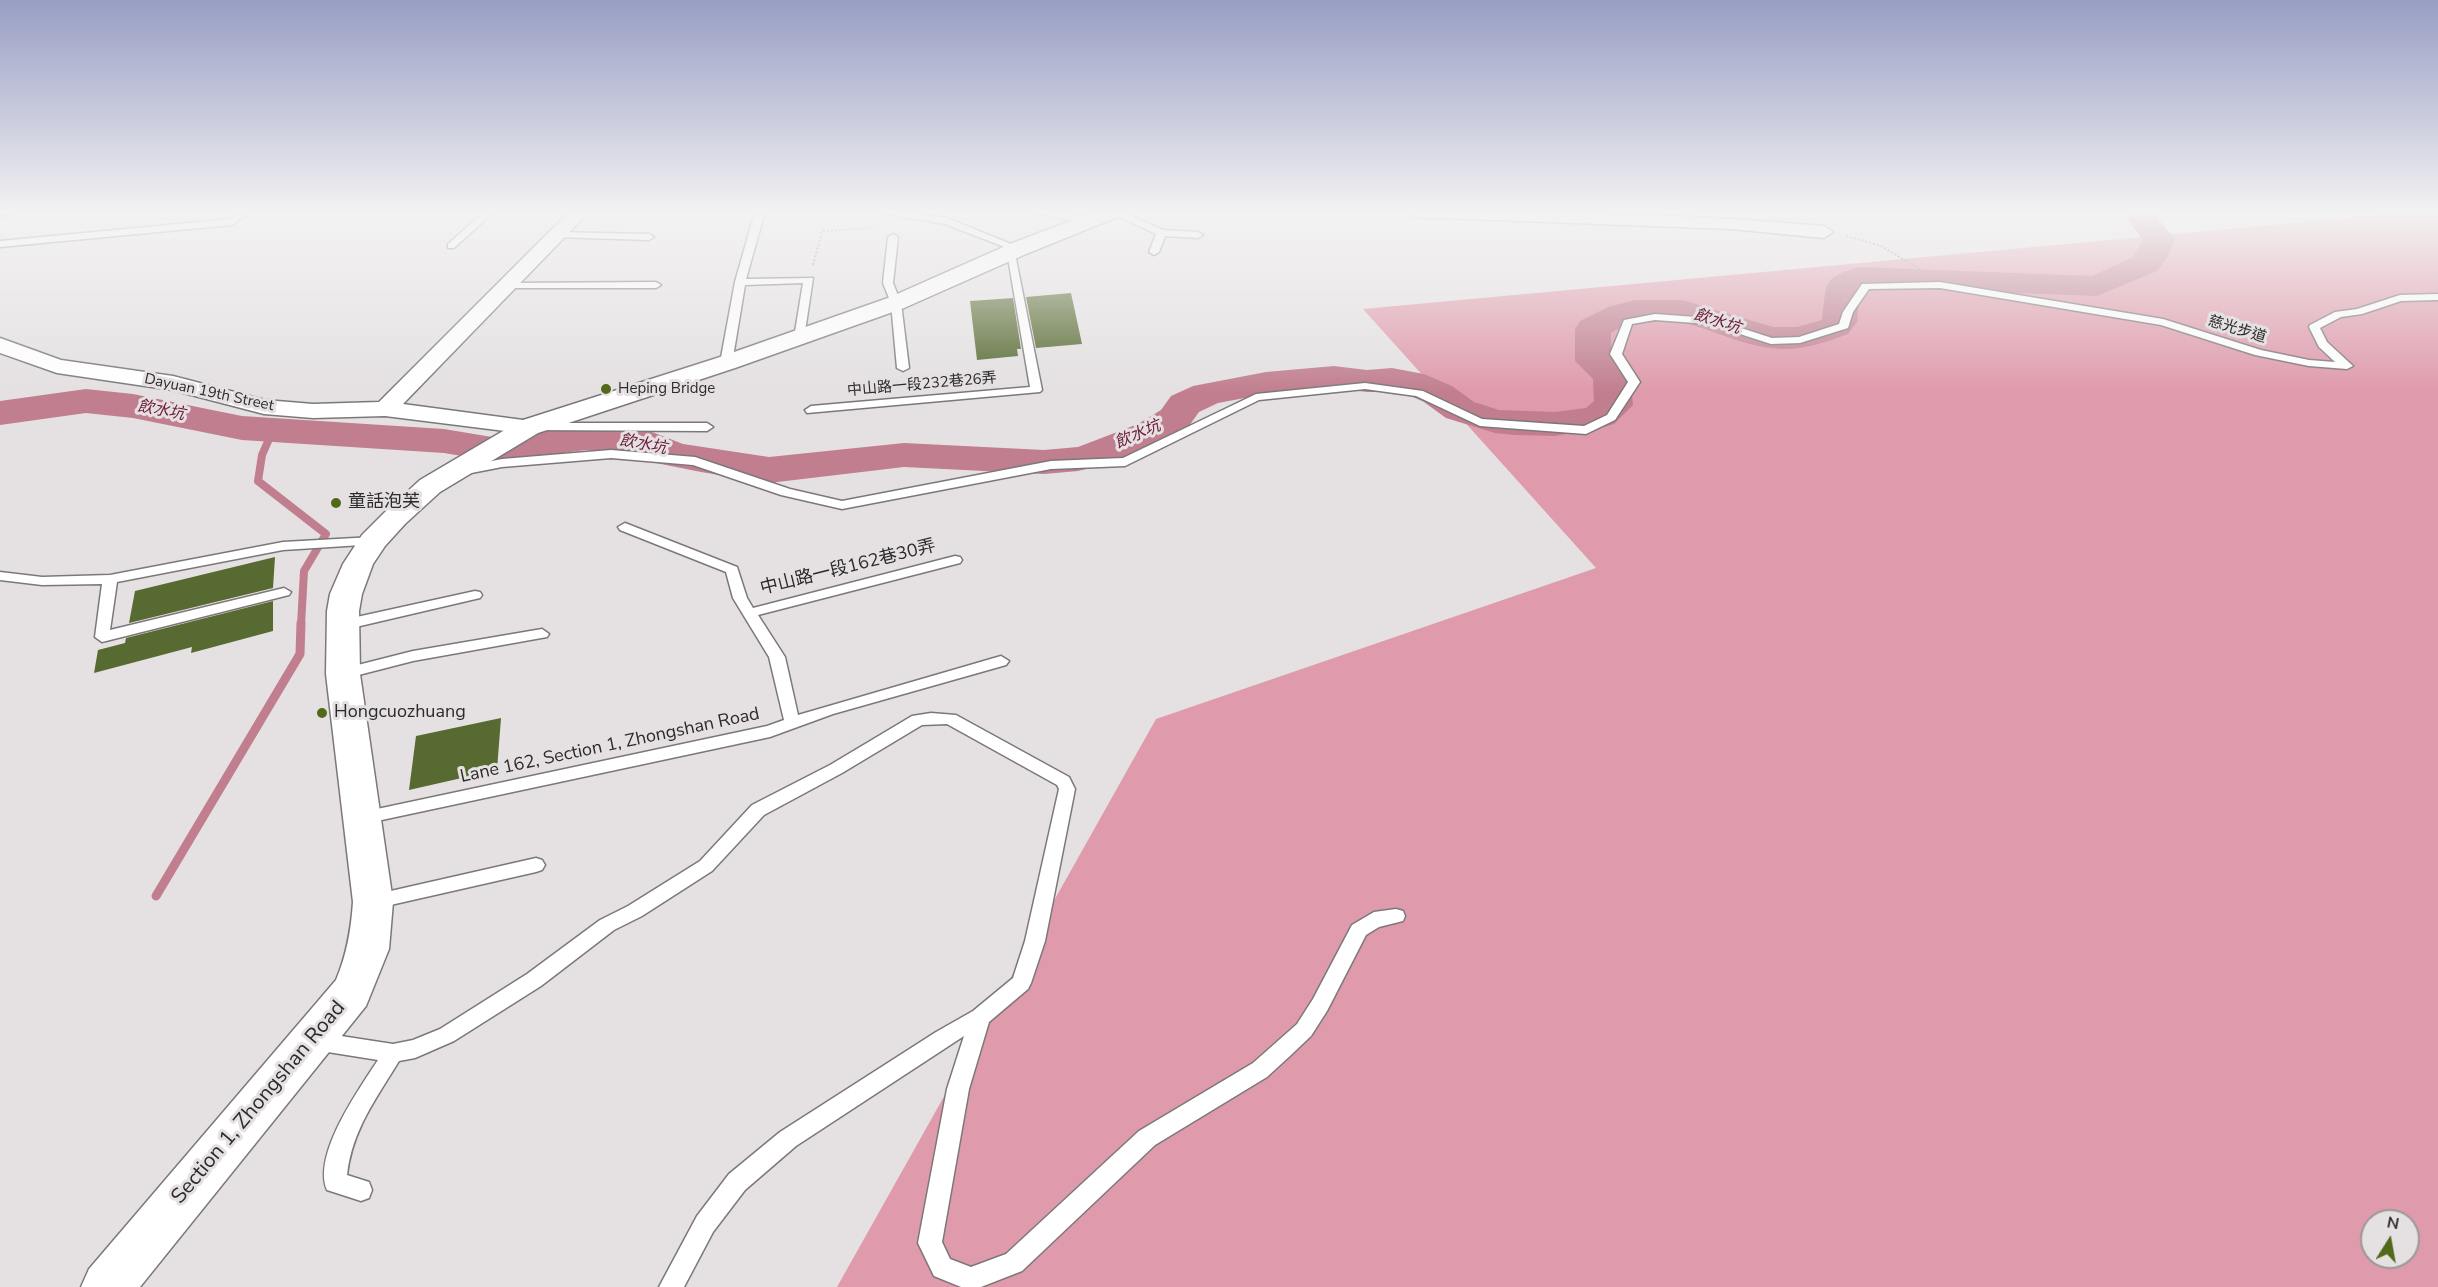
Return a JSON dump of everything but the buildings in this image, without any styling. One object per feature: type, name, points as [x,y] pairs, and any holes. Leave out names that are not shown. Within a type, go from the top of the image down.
[{"type":"main road","points":[[450,473],[528,427],[799,338],[896,303],[966,272]]},
{"type":"main road","name":"Section 1, Zhongshan Road","points":[[106,1287],[351,993],[364,966],[372,939],[373,902],[343,674],[342,625],[351,579],[373,541],[430,486],[450,473]]},
{"type":"street","points":[[385,409],[520,272]]},
{"type":"street","name":"Dayuan 19th Street","points":[[0,345],[57,366],[173,383],[264,407],[313,411],[385,409],[528,427]]},
{"type":"lane","points":[[726,363],[743,272]]},
{"type":"lane","points":[[889,272],[888,283],[896,303],[903,368]]},
{"type":"lane","name":"中山路一段232巷26弄","points":[[811,410],[1036,390],[1017,272]]},
{"type":"lane","points":[[740,282],[809,280],[799,338]]},
{"type":"lane","points":[[507,285],[656,285]]},
{"type":"lane","name":"慈光步道","points":[[450,473],[502,463],[610,454],[695,461],[786,492],[842,505],[1051,465],[1125,462],[1256,397],[1365,386],[1419,393],[1480,422],[1586,430],[1611,417],[1634,382],[1616,354],[1628,322],[1655,317],[1710,321],[1771,341],[1800,340],[1844,326],[1848,312],[1866,286],[1940,285],[2163,322],[2259,353],[2309,363],[2347,366],[2326,349],[2316,336],[2314,327],[2339,315],[2358,312],[2400,298],[2438,297]]},
{"type":"lane","points":[[528,427],[707,427]]},
{"type":"lane","points":[[625,527],[732,570],[740,598],[777,657],[792,722]]},
{"type":"lane","points":[[0,576],[42,581],[110,579],[284,546],[373,541]]},
{"type":"lane","name":"中山路一段162巷30弄","points":[[750,614],[956,560]]},
{"type":"lane","points":[[110,579],[102,638],[284,592]]},
{"type":"lane","points":[[342,625],[475,595]]},
{"type":"lane","points":[[343,674],[413,656],[542,634]]},
{"type":"lane","name":"Lane 162, Section 1, Zhongshan Road","points":[[363,818],[770,731],[792,722],[1001,661]]},
{"type":"lane","points":[[312,1040],[393,1053],[415,1049],[447,1035],[534,980],[607,925],[655,899],[706,866],[758,810],[836,769],[918,720],[950,719],[1063,781],[1067,789],[1035,941],[1021,982],[980,1017],[943,1038],[788,1139],[737,1182],[705,1224],[671,1287]]},
{"type":"lane","points":[[373,902],[536,865]]},
{"type":"lane","points":[[980,1017],[958,1089],[930,1243],[942,1268],[971,1279],[1014,1263],[1147,1138],[1260,1070],[1304,1030],[1359,930],[1374,920],[1396,916]]},
{"type":"lane","points":[[361,1190],[335,1182],[339,1150],[359,1108],[393,1053]]},
{"type":"path","points":[[809,280],[811,272]]},
{"type":"shaded area","points":[[1762,272],[2438,272],[2438,1287],[837,1287],[1156,719],[1596,568],[1363,309]]},
{"type":"waterway","name":"飲水坑","points":[[0,413],[86,401],[133,406],[242,428],[444,441],[498,450],[585,438],[609,439],[619,443],[652,444],[671,454],[769,470],[904,455],[1044,462],[1078,459],[1106,452],[1126,441],[1152,433],[1175,418],[1185,404],[1207,394],[1266,383],[1334,377],[1367,381],[1392,379],[1411,382],[1438,394],[1460,410],[1495,421],[1555,424],[1590,419],[1600,416],[1614,405],[1611,375],[1593,361],[1593,329],[1620,315],[1651,309],[1682,310],[1697,313],[1757,335],[1789,339],[1836,327],[1839,322],[1844,283],[1860,277],[2097,286],[2127,272]]},
{"type":"waterway","points":[[273,430],[262,455],[258,481],[326,534],[304,571],[301,625]]},
{"type":"waterway","points":[[156,896],[300,654],[301,623]]},
{"type":"place","name":"Heping Bridge","points":[[606,389]]},
{"type":"place","name":"童話泡芙","points":[[336,503]]},
{"type":"place","name":"Hongcuozhuang","points":[[322,713]]}]
